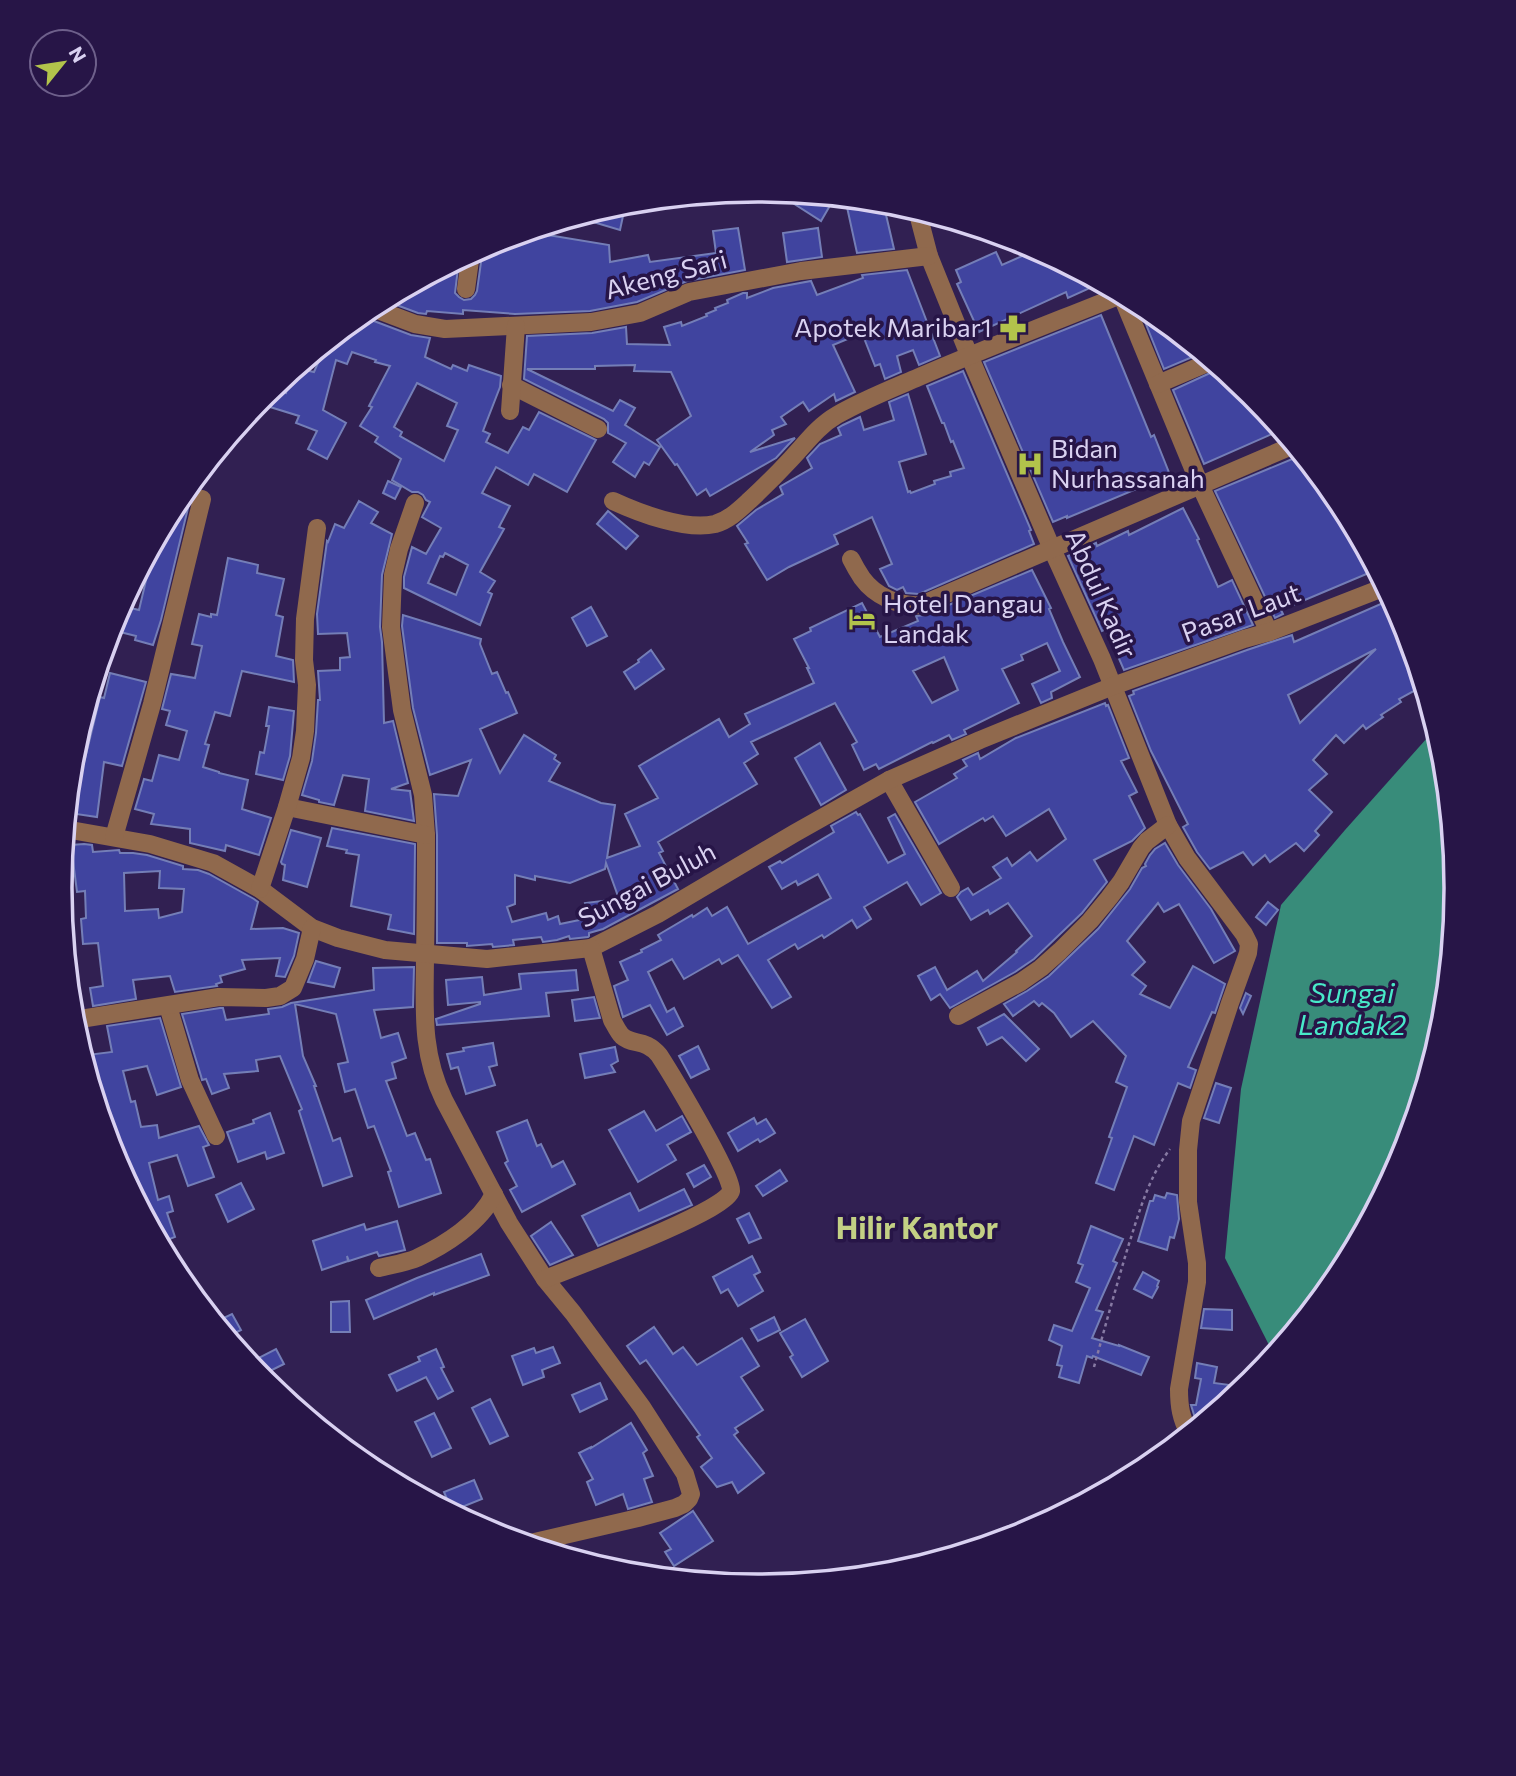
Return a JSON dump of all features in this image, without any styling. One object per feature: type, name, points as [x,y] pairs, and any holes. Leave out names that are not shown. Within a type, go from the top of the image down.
[{"type":"street","name":"Abdul Kadir","points":[[920,221],[929,256],[1052,549],[1113,686],[1168,825],[1187,859],[1249,944],[1191,1121]]},
{"type":"street","name":"Akeng Sari","points":[[384,312],[415,324],[445,329],[591,322],[640,313],[689,292],[801,271],[929,256]]},
{"type":"street","points":[[466,289],[469,266]]},
{"type":"street","points":[[612,501],[655,517],[685,523],[712,524],[724,520],[758,493],[814,432],[835,416],[970,355],[1110,299]]},
{"type":"street","points":[[1127,310],[1200,485],[1269,632]]},
{"type":"street","points":[[509,411],[516,326]]},
{"type":"street","points":[[1158,384],[1202,365]]},
{"type":"street","points":[[511,385],[598,429]]},
{"type":"street","points":[[851,559],[862,579],[871,588],[890,600],[909,606],[921,605],[1285,450]]},
{"type":"street","points":[[114,837],[152,704],[202,499]]},
{"type":"street","points":[[415,503],[393,575],[391,627],[402,710],[423,795],[426,835],[425,1016],[430,1065],[436,1085],[509,1223],[545,1279],[573,1312],[642,1407],[685,1474],[691,1494],[684,1504],[675,1508],[543,1540]]},
{"type":"street","points":[[260,889],[287,807],[300,758],[306,721],[305,619],[317,528]]},
{"type":"street","name":"Pasar Laut","points":[[1113,686],[1269,632],[1376,590]]},
{"type":"street","name":"Sungai Buluh","points":[[74,831],[150,844],[213,863],[260,889],[312,928],[385,950],[487,959],[591,948],[658,915],[794,833],[889,780],[1113,686]]},
{"type":"street","points":[[889,780],[951,888]]},
{"type":"street","points":[[287,807],[426,835]]},
{"type":"street","points":[[958,1016],[1021,982],[1060,951],[1090,921],[1121,882],[1140,848],[1168,825]]},
{"type":"street","points":[[84,1018],[219,998],[281,996],[293,988],[305,959],[312,928]]},
{"type":"street","points":[[545,1279],[659,1233],[720,1204],[732,1189],[718,1157],[659,1055],[649,1045],[628,1040],[617,1030],[591,948]]},
{"type":"street","points":[[168,1006],[190,1080],[216,1136]]},
{"type":"street","points":[[1184,1425],[1179,1389],[1197,1282],[1188,1202],[1191,1121]]},
{"type":"street","points":[[379,1268],[417,1258],[447,1240],[484,1212],[494,1194]]},
{"type":"path","points":[[1094,1367],[1112,1297],[1147,1186],[1160,1162],[1191,1121]]},
{"type":"water","name":"Sungai Landak2","points":[[1427,738],[1443,843],[1444,888],[1438,978],[1421,1066],[1392,1151],[1352,1231],[1329,1269],[1269,1345],[1225,1258],[1241,1089],[1281,905]]},
{"type":"building","points":[[792,203],[830,206],[821,221]]},
{"type":"building","points":[[847,208],[886,214],[894,249],[857,253]]},
{"type":"building","points":[[623,215],[620,230],[593,222]]},
{"type":"building","points":[[738,228],[745,270],[687,281],[637,302],[590,311],[515,314],[463,310],[463,314],[427,311],[426,314],[397,305],[458,271],[455,293],[464,300],[471,299],[477,291],[481,260],[546,235],[609,245],[610,262],[648,255],[650,262],[716,253],[713,231]]},
{"type":"building","points":[[818,228],[822,257],[787,262],[783,233]]},
{"type":"building","points":[[996,252],[1002,265],[1024,255],[1090,288],[1068,298],[1066,292],[979,332],[957,284],[961,282],[956,270]]},
{"type":"building","points":[[907,270],[940,356],[919,365],[913,350],[897,356],[901,372],[885,379],[880,364],[875,366],[862,333],[833,345],[855,392],[836,401],[834,394],[809,411],[803,402],[781,417],[786,424],[772,430],[774,435],[750,452],[795,438],[776,458],[710,496],[706,489],[697,495],[657,440],[691,416],[671,372],[634,371],[635,365],[595,366],[595,369],[527,369],[613,411],[620,400],[635,408],[625,425],[660,447],[649,465],[644,462],[635,477],[613,462],[626,443],[608,433],[608,423],[604,419],[524,379],[527,336],[592,333],[626,327],[627,344],[670,345],[664,327],[681,322],[682,326],[707,316],[706,314],[716,310],[715,308],[728,303],[727,300],[743,293],[747,293],[747,298],[773,288],[811,281],[817,295],[863,278],[862,275]]},
{"type":"building","points":[[1101,315],[1151,437],[1154,435],[1170,475],[1053,522],[984,362]]},
{"type":"building","points":[[372,320],[411,335],[430,338],[425,357],[451,369],[453,365],[467,371],[469,365],[501,376],[500,387],[483,431],[490,434],[486,442],[508,453],[523,427],[529,430],[539,412],[596,440],[567,492],[534,474],[528,485],[496,467],[482,493],[510,506],[499,527],[504,529],[480,572],[495,581],[488,592],[492,594],[480,625],[404,588],[404,577],[412,547],[426,554],[441,528],[422,517],[430,502],[423,495],[392,480],[401,459],[375,442],[378,437],[360,426],[372,407],[369,406],[390,366],[352,352],[347,364],[336,360],[323,410],[346,423],[327,459],[308,449],[317,431],[296,423],[299,416],[269,407],[308,371],[314,372],[319,362]],"holes":[[[417,383],[457,403],[447,426],[458,430],[444,461],[400,436],[402,432],[394,427]],[[445,553],[468,565],[456,595],[428,583],[440,556],[443,557]]]},
{"type":"building","points":[[1145,321],[1192,357],[1164,369]]},
{"type":"building","points":[[963,371],[1031,530],[1029,531],[1034,544],[919,594],[906,593],[903,587],[897,590],[889,586],[880,569],[892,564],[872,517],[834,535],[838,544],[767,580],[737,526],[756,510],[783,494],[781,486],[812,468],[807,458],[820,444],[841,435],[838,428],[843,425],[860,417],[864,430],[894,420],[889,402],[908,394],[926,454],[899,462],[908,492],[935,484],[934,481],[951,476],[950,472],[964,468],[927,386]]},
{"type":"building","points":[[1211,373],[1272,434],[1204,464],[1173,390]]},
{"type":"building","points":[[1293,459],[1329,507],[1367,574],[1281,610],[1283,614],[1275,618],[1215,491]]},
{"type":"building","points":[[388,481],[401,487],[395,499],[383,493]]},
{"type":"building","points":[[359,501],[378,512],[371,523],[392,534],[382,575],[380,627],[384,723],[393,721],[408,783],[391,789],[410,791],[414,821],[365,811],[369,779],[343,775],[334,805],[302,795],[312,761],[316,733],[320,700],[318,671],[340,670],[340,658],[350,657],[347,633],[318,634],[317,614],[327,541],[335,524],[344,528]]},
{"type":"building","points":[[189,504],[153,645],[121,632],[132,608],[139,610],[147,577]]},
{"type":"building","points":[[1183,508],[1218,587],[1232,580],[1253,625],[1124,670],[1106,629],[1102,631],[1068,556],[1128,531],[1129,535]]},
{"type":"building","points":[[608,511],[638,536],[626,549],[597,524]]},
{"type":"building","points":[[228,558],[258,565],[257,573],[284,579],[276,615],[283,617],[276,656],[293,660],[294,682],[242,671],[230,716],[215,712],[205,744],[209,745],[203,767],[248,780],[242,809],[271,818],[259,855],[226,845],[225,851],[190,843],[190,829],[151,824],[154,814],[135,809],[144,779],[152,781],[159,755],[179,760],[187,731],[166,725],[170,711],[162,709],[171,674],[195,678],[202,646],[192,644],[199,614],[211,617],[211,614],[217,615]]},
{"type":"building","points":[[1032,570],[1080,677],[1051,692],[1052,698],[1041,703],[1032,684],[1060,671],[1047,643],[1021,655],[1023,660],[1002,669],[1019,703],[964,730],[966,734],[952,740],[949,735],[879,769],[876,764],[864,770],[852,745],[857,742],[835,703],[751,742],[758,754],[744,763],[757,784],[658,842],[663,851],[659,853],[678,889],[603,929],[589,933],[588,937],[570,939],[569,936],[543,942],[541,937],[513,940],[514,945],[493,947],[492,944],[467,946],[467,943],[437,943],[437,835],[434,794],[458,796],[471,760],[430,775],[413,708],[402,626],[403,615],[481,639],[480,644],[492,674],[497,672],[517,713],[480,729],[500,773],[524,735],[556,755],[554,759],[560,763],[549,781],[601,803],[615,805],[607,858],[640,846],[625,814],[658,798],[639,766],[719,719],[729,737],[750,724],[745,714],[814,683],[794,639],[811,631],[810,628],[862,603],[880,637],[918,621],[916,616],[925,615]],"holes":[[[944,657],[958,690],[932,703],[913,671]],[[606,863],[619,899],[585,903],[589,918],[560,924],[558,916],[548,920],[546,913],[512,922],[507,907],[515,904],[515,875],[570,883],[605,869]]]},
{"type":"building","points":[[1382,603],[1415,690],[1399,699],[1401,702],[1366,729],[1363,725],[1344,743],[1336,735],[1313,760],[1327,774],[1309,790],[1332,812],[1315,831],[1319,835],[1304,851],[1296,843],[1270,862],[1265,855],[1253,865],[1243,852],[1210,869],[1183,827],[1188,824],[1151,751],[1129,696],[1134,694],[1133,691],[1292,635],[1294,642]],"holes":[[[1376,649],[1300,723],[1288,695]]]},
{"type":"building","points":[[591,607],[607,636],[587,646],[572,618]]},
{"type":"building","points":[[651,650],[664,669],[635,689],[624,672]]},
{"type":"building","points":[[110,673],[146,682],[122,766],[104,762],[97,817],[76,814],[84,763],[100,697],[104,698]]},
{"type":"building","points":[[1105,703],[1129,758],[1121,761],[1137,792],[1129,796],[1145,828],[1132,841],[1094,860],[1107,882],[1082,913],[1034,959],[950,1008],[940,994],[931,1000],[918,976],[935,967],[947,990],[977,971],[983,981],[1032,936],[1008,903],[990,914],[988,910],[971,920],[957,897],[961,892],[968,888],[973,895],[1001,878],[993,867],[1007,858],[1012,866],[1030,852],[1037,861],[1066,839],[1049,809],[1006,836],[993,816],[985,821],[983,818],[939,844],[915,802],[957,778],[954,774],[967,766],[963,760],[978,753],[980,759],[1016,738]]},
{"type":"building","points":[[269,707],[294,711],[290,756],[283,780],[256,774],[260,752],[264,753]]},
{"type":"building","points":[[820,743],[846,790],[821,805],[795,758]]},
{"type":"building","points":[[856,812],[860,814],[888,863],[905,854],[888,818],[895,814],[941,893],[921,905],[907,882],[864,907],[871,919],[857,928],[852,920],[824,938],[822,935],[798,949],[795,944],[768,960],[791,997],[772,1008],[738,955],[722,964],[719,959],[684,979],[672,959],[648,972],[667,1012],[674,1008],[683,1026],[667,1035],[650,1005],[623,1017],[614,986],[628,980],[620,962],[661,940],[658,935],[692,915],[693,917],[707,908],[712,916],[727,907],[748,944],[831,898],[818,874],[798,885],[796,881],[782,889],[769,867],[780,861],[782,863],[834,832],[831,826]]},
{"type":"building","points":[[332,828],[415,844],[414,934],[388,929],[391,915],[351,906],[359,855],[327,846]]},
{"type":"building","points":[[291,830],[321,838],[307,887],[283,880],[285,865],[281,862]]},
{"type":"building","points":[[1165,843],[1211,909],[1235,951],[1214,963],[1179,904],[1164,912],[1158,903],[1127,941],[1145,962],[1132,975],[1146,986],[1140,994],[1170,1008],[1193,966],[1225,984],[1215,1013],[1212,1012],[1188,1067],[1196,1070],[1190,1088],[1178,1083],[1154,1145],[1134,1136],[1114,1190],[1096,1183],[1127,1087],[1116,1082],[1126,1056],[1093,1021],[1071,1037],[1054,1013],[1042,1003],[1039,1006],[1034,1001],[1013,1016],[1004,1004],[1049,976],[1098,929],[1130,889],[1142,868],[1146,866],[1150,855]]},
{"type":"building","points":[[73,845],[92,845],[93,852],[119,850],[120,853],[147,855],[183,866],[183,869],[198,870],[258,902],[251,929],[283,928],[299,933],[294,956],[285,977],[276,976],[280,958],[242,960],[245,969],[220,976],[222,982],[216,984],[217,986],[175,992],[170,976],[133,980],[136,999],[93,1006],[90,988],[103,986],[98,943],[83,944],[81,919],[86,918],[85,891],[77,892]],"holes":[[[160,871],[159,888],[184,889],[182,912],[159,918],[158,909],[125,911],[124,873]]]},
{"type":"building","points":[[1268,902],[1278,910],[1266,925],[1256,917]]},
{"type":"building","points":[[316,961],[340,968],[334,987],[308,982]]},
{"type":"building","points":[[414,967],[413,1007],[374,1010],[381,1038],[398,1033],[406,1058],[392,1063],[396,1078],[386,1081],[407,1136],[415,1133],[426,1160],[430,1159],[441,1193],[399,1207],[388,1172],[391,1171],[374,1126],[368,1128],[355,1089],[345,1092],[338,1064],[348,1062],[336,1014],[295,1004],[303,1056],[316,1086],[333,1141],[340,1138],[352,1176],[323,1186],[299,1111],[302,1109],[280,1056],[256,1060],[258,1071],[224,1074],[229,1088],[212,1094],[206,1079],[202,1080],[182,1014],[223,1008],[226,1020],[269,1014],[268,1009],[291,1003],[374,990],[373,968]]},
{"type":"building","points":[[576,970],[578,990],[546,993],[549,1016],[437,1025],[436,1019],[480,1004],[448,1005],[446,980],[482,977],[484,995],[521,989],[519,974]]},
{"type":"building","points":[[1246,993],[1251,996],[1243,1014],[1240,1008]]},
{"type":"building","points":[[594,997],[600,1018],[575,1021],[572,1000]]},
{"type":"building","points":[[1004,1014],[1039,1049],[1026,1061],[1002,1037],[987,1045],[978,1028]]},
{"type":"building","points":[[160,1018],[181,1087],[157,1095],[147,1066],[123,1071],[131,1102],[135,1101],[141,1127],[157,1125],[159,1138],[199,1126],[209,1145],[203,1147],[214,1177],[188,1186],[177,1155],[149,1163],[158,1200],[169,1196],[173,1211],[167,1213],[175,1237],[169,1239],[124,1151],[95,1066],[92,1054],[112,1052],[107,1026]]},
{"type":"building","points":[[493,1043],[497,1065],[489,1067],[495,1085],[466,1094],[458,1067],[451,1069],[447,1054],[464,1051],[463,1048]]},
{"type":"building","points":[[698,1046],[709,1069],[691,1078],[679,1056]]},
{"type":"building","points":[[615,1047],[618,1061],[611,1065],[615,1072],[585,1078],[580,1054]]},
{"type":"building","points":[[1216,1083],[1231,1088],[1219,1123],[1204,1118]]},
{"type":"building","points":[[644,1111],[656,1131],[682,1116],[691,1132],[667,1145],[676,1160],[638,1182],[609,1130]]},
{"type":"building","points":[[270,1113],[284,1153],[267,1159],[265,1152],[238,1162],[227,1132],[254,1123],[253,1120]]},
{"type":"building","points":[[754,1118],[757,1124],[766,1119],[775,1133],[738,1151],[728,1133]]},
{"type":"building","points":[[527,1120],[537,1146],[541,1144],[552,1167],[563,1161],[575,1184],[522,1212],[510,1190],[517,1186],[505,1163],[508,1161],[497,1132]]},
{"type":"building","points":[[704,1165],[711,1177],[694,1187],[687,1174]]},
{"type":"building","points":[[780,1170],[787,1181],[763,1196],[756,1186]]},
{"type":"building","points":[[241,1183],[254,1209],[228,1222],[216,1195]]},
{"type":"building","points":[[684,1189],[692,1205],[598,1246],[582,1216],[630,1193],[639,1211]]},
{"type":"building","points":[[1167,1193],[1177,1195],[1179,1219],[1174,1238],[1170,1237],[1167,1250],[1138,1241],[1150,1201],[1153,1201],[1155,1195],[1165,1198]]},
{"type":"building","points":[[749,1213],[761,1238],[749,1243],[737,1219]]},
{"type":"building","points":[[397,1221],[405,1250],[379,1256],[377,1252],[349,1261],[347,1256],[348,1261],[322,1270],[313,1241],[364,1224],[366,1230]]},
{"type":"building","points":[[551,1222],[573,1255],[550,1265],[531,1236]]},
{"type":"building","points":[[1091,1226],[1123,1239],[1113,1261],[1117,1263],[1096,1310],[1103,1312],[1092,1338],[1149,1357],[1141,1375],[1087,1356],[1079,1383],[1059,1377],[1062,1366],[1057,1365],[1062,1346],[1049,1340],[1054,1325],[1072,1331],[1090,1288],[1076,1282],[1083,1265],[1078,1263]]},
{"type":"building","points":[[481,1254],[489,1275],[434,1293],[374,1319],[366,1300]]},
{"type":"building","points":[[752,1256],[760,1272],[754,1275],[763,1291],[738,1306],[728,1289],[721,1293],[713,1277]]},
{"type":"building","points":[[1143,1272],[1159,1281],[1152,1298],[1134,1289]]},
{"type":"building","points":[[349,1301],[350,1332],[331,1332],[331,1302]]},
{"type":"building","points":[[1204,1309],[1232,1310],[1232,1330],[1201,1328]]},
{"type":"building","points":[[232,1314],[241,1330],[236,1333],[224,1318]]},
{"type":"building","points":[[774,1317],[780,1330],[758,1341],[751,1329]]},
{"type":"building","points":[[805,1319],[828,1361],[802,1377],[780,1333]]},
{"type":"building","points":[[654,1327],[673,1354],[683,1347],[697,1365],[742,1338],[759,1366],[741,1377],[763,1410],[735,1428],[738,1432],[734,1435],[764,1473],[738,1493],[732,1482],[717,1487],[701,1467],[712,1458],[697,1437],[700,1435],[646,1360],[640,1364],[627,1346]]},
{"type":"building","points":[[553,1347],[560,1363],[542,1370],[544,1377],[523,1385],[512,1356],[534,1348],[536,1353]]},
{"type":"building","points":[[276,1349],[284,1364],[271,1371],[259,1358]]},
{"type":"building","points":[[436,1349],[444,1367],[441,1368],[453,1391],[438,1399],[426,1377],[397,1391],[389,1375],[420,1361],[418,1357]]},
{"type":"building","points":[[1197,1363],[1217,1367],[1214,1383],[1230,1385],[1195,1417],[1191,1405],[1196,1405],[1201,1379],[1195,1378]]},
{"type":"building","points":[[600,1383],[607,1399],[580,1412],[572,1395]]},
{"type":"building","points":[[490,1399],[508,1436],[490,1444],[472,1408]]},
{"type":"building","points":[[434,1413],[451,1448],[432,1457],[415,1422]]},
{"type":"building","points":[[631,1423],[647,1450],[643,1453],[653,1476],[644,1479],[652,1502],[628,1509],[623,1494],[596,1505],[587,1482],[593,1479],[579,1453]]},
{"type":"building","points":[[474,1480],[482,1499],[462,1507],[447,1499],[444,1492]]},
{"type":"building","points":[[693,1511],[713,1541],[674,1566],[665,1552],[671,1549],[660,1533]]},
{"type":"place","name":"Apotek Maribar1","points":[[1013,328]]},
{"type":"place","name":"Bidan Nurhassanah","points":[[1030,464]]},
{"type":"place","name":"Hotel Dangau Landak","points":[[862,619]]},
{"type":"district","name":"Hilir Kantor","points":[[917,1229]]}]
